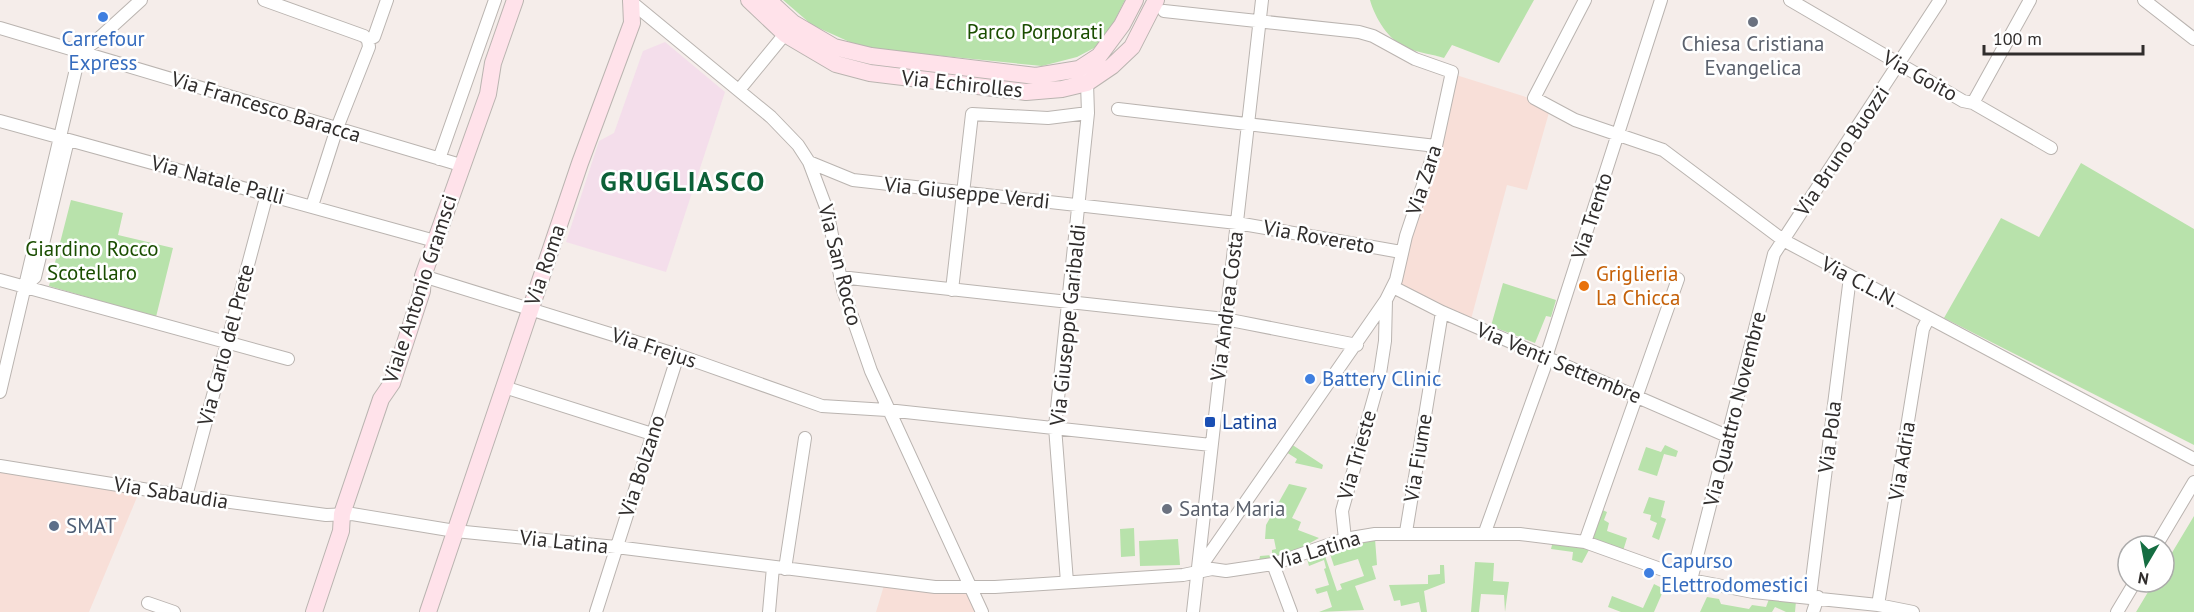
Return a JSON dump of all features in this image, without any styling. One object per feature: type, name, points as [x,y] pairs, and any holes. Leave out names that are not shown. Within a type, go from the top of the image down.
[{"type":"street","points":[[0,392],[24,287],[35,278],[80,52],[96,41],[141,0]]},
{"type":"street","points":[[264,0],[354,32],[368,40],[374,38],[387,0]]},
{"type":"street","points":[[439,159],[495,0]]},
{"type":"street","name":"Viale Antonio Gramsci","points":[[315,612],[341,531],[342,513],[381,399],[392,383],[422,291],[423,276],[454,184],[464,166],[515,0]]},
{"type":"street","name":"Via San Rocco","points":[[630,0],[783,129],[809,162],[827,210],[840,277],[859,340],[887,410],[982,612]]},
{"type":"street","name":"Via Roma","points":[[455,531],[590,135],[595,129],[632,23],[630,0]]},
{"type":"street","name":"Via Echirolles","points":[[749,0],[836,64],[870,74],[1026,92],[1062,89],[1083,76],[1112,66],[1132,46],[1160,6]]},
{"type":"street","name":"Via Echirolles","points":[[768,0],[789,28]]},
{"type":"street","name":"Via Echirolles","points":[[1083,76],[1122,25],[1135,0]]},
{"type":"street","name":"Via Andrea Costa","points":[[1193,612],[1262,0]]},
{"type":"street","name":"Via C.L.N.","points":[[1586,0],[1534,98],[1575,120],[1663,150],[1783,240],[2194,459]]},
{"type":"street","name":"Via Trento","points":[[1485,532],[1546,363],[1546,357],[1661,0]]},
{"type":"street","name":"Via Goito","points":[[1790,0],[1899,65],[1963,101],[1973,103],[2051,148]]},
{"type":"street","name":"Via Bruno Buozzi","points":[[1783,240],[1940,0]]},
{"type":"street","points":[[1973,103],[2030,0]]},
{"type":"street","points":[[2144,0],[2194,39]]},
{"type":"street","points":[[1160,6],[1259,21]]},
{"type":"street","name":"Via Zara","points":[[1197,572],[1357,345],[1386,300],[1436,146],[1452,72],[1416,59],[1373,36],[1359,32],[1259,21]]},
{"type":"street","name":"Via Francesco Baracca","points":[[0,28],[464,166]]},
{"type":"street","points":[[739,90],[789,28]]},
{"type":"street","points":[[312,206],[337,128],[369,47],[368,40]]},
{"type":"street","name":"Via Giuseppe Garibaldi","points":[[1067,582],[1055,427],[1071,301],[1089,113],[1083,76]]},
{"type":"street","points":[[1118,109],[1436,146]]},
{"type":"street","points":[[952,290],[972,114],[1048,118],[1089,113]]},
{"type":"street","name":"Via Natale Palli","points":[[0,121],[435,242]]},
{"type":"street","name":"Via Giuseppe Verdi","points":[[809,162],[853,180],[1237,223]]},
{"type":"street","name":"Via Carlo del Prete","points":[[186,496],[267,194]]},
{"type":"street","name":"Via Rovereto","points":[[1237,223],[1401,252]]},
{"type":"street","name":"Via Quattro Novembre","points":[[1691,580],[1774,254],[1783,240]]},
{"type":"street","name":"Via Frejus","points":[[423,276],[678,355],[822,406],[887,410],[1211,445]]},
{"type":"street","points":[[840,277],[1225,319],[1357,345]]},
{"type":"street","name":"Via Pola","points":[[1813,612],[1850,277]]},
{"type":"street","points":[[1586,542],[1678,279]]},
{"type":"street","points":[[0,280],[288,359]]},
{"type":"street","name":"Via Venti Settembre","points":[[1392,287],[1442,312],[1727,436]]},
{"type":"street","name":"Via Trieste","points":[[1345,538],[1342,511],[1378,380],[1385,341],[1386,300]]},
{"type":"street","name":"Via Fiume","points":[[1406,532],[1442,312]]},
{"type":"street","name":"Via Adria","points":[[1878,605],[1923,329],[1928,319]]},
{"type":"street","name":"Via Bolzano","points":[[596,612],[678,355]]},
{"type":"street","points":[[504,387],[652,434]]},
{"type":"street","points":[[769,612],[805,438]]},
{"type":"street","name":"Via Sabaudia","points":[[0,466],[186,496],[332,516],[342,513]]},
{"type":"street","points":[[2163,534],[2194,482]]},
{"type":"street","name":"Via Latina","points":[[342,513],[455,531],[616,547],[935,586],[971,588],[1197,572],[1212,569],[1226,572],[1273,564],[1345,538],[1406,532],[1485,532],[1556,536],[1586,542],[1691,580],[1753,592],[1814,597],[1914,612]]},
{"type":"street","points":[[428,612],[455,531]]},
{"type":"street","points":[[1273,564],[1291,612]]},
{"type":"street","points":[[2117,612],[2128,594]]},
{"type":"street","points":[[148,603],[174,612]]},
{"type":"shaded area","points":[[665,42],[725,92],[666,272],[566,242],[599,141],[614,133],[643,51]]},
{"type":"shaded area","points":[[1453,74],[1532,99],[1550,109],[1527,190],[1507,185],[1470,323],[1394,287]]},
{"type":"shaded area","points":[[0,468],[140,490],[89,612],[0,612]]},
{"type":"shaded area","points":[[885,582],[971,589],[981,612],[876,612]]},
{"type":"green space","name":"Parco Porporati","points":[[783,0],[1125,0],[1112,26],[1094,48],[1077,57],[1042,66],[863,48],[812,25]]},
{"type":"green space","points":[[1370,0],[1534,0],[1499,63],[1452,45],[1444,58],[1400,45],[1384,28]]},
{"type":"green space","points":[[2081,163],[2194,229],[2194,445],[1944,318],[2001,218],[2039,237]]},
{"type":"green space","name":"Giardino Rocco Scotellaro","points":[[71,200],[123,213],[118,235],[173,248],[156,317],[49,286]]},
{"type":"green space","points":[[1503,283],[1556,300],[1551,317],[1546,316],[1535,343],[1491,326]]},
{"type":"green space","points":[[1291,444],[1323,465],[1322,469],[1295,463],[1297,459],[1286,452]]},
{"type":"green space","points":[[1665,445],[1678,451],[1676,457],[1664,454],[1657,476],[1638,470],[1646,447],[1661,452]]},
{"type":"green space","points":[[1289,484],[1307,488],[1292,518],[1301,522],[1298,530],[1319,538],[1299,549],[1259,561],[1260,556],[1272,555],[1272,550],[1276,549],[1274,539],[1265,539],[1266,525]]},
{"type":"green space","points":[[1649,497],[1665,501],[1661,517],[1666,519],[1659,540],[1652,537],[1657,523],[1650,520],[1651,515],[1643,513]]},
{"type":"green space","points":[[1600,509],[1607,512],[1604,520],[1609,523],[1607,531],[1627,538],[1623,551],[1592,539]]},
{"type":"green space","points":[[2194,516],[2194,612],[2136,612],[2147,594],[2176,594],[2176,546]]},
{"type":"green space","points":[[1134,528],[1135,556],[1121,557],[1120,529]]},
{"type":"green space","points":[[1178,539],[1180,565],[1140,566],[1139,541]]},
{"type":"green space","points":[[1375,539],[1377,565],[1372,566],[1376,579],[1355,586],[1364,610],[1319,612],[1332,607],[1327,591],[1317,594],[1315,589],[1329,585],[1324,569],[1326,568],[1324,560],[1309,566],[1307,559],[1324,553],[1337,591],[1342,589],[1340,584],[1364,576],[1358,559],[1334,566],[1329,551],[1345,544]]},
{"type":"green space","points":[[1553,541],[1590,548],[1582,563],[1572,560],[1573,552],[1551,549]]},
{"type":"green space","points":[[1475,562],[1494,563],[1493,581],[1509,582],[1505,612],[1504,595],[1481,594],[1479,612],[1471,612]]},
{"type":"green space","points":[[1440,565],[1444,565],[1445,583],[1424,591],[1427,612],[1421,612],[1419,602],[1401,606],[1400,600],[1394,601],[1389,585],[1428,584],[1428,575],[1440,574]]},
{"type":"green space","points":[[1654,584],[1664,589],[1654,612],[1621,612],[1608,607],[1612,596],[1643,608]]},
{"type":"green space","points":[[1707,597],[1719,599],[1721,604],[1749,609],[1752,605],[1766,607],[1769,599],[1796,601],[1795,612],[1786,612],[1775,607],[1772,612],[1700,612]]},
{"type":"place","name":"Carrefour Express","points":[[103,17]]},
{"type":"place","name":"Chiesa Cristiana Evangelica","points":[[1753,22]]},
{"type":"place","name":"Griglieria La Chicca","points":[[1584,286]]},
{"type":"place","name":"Battery Clinic","points":[[1310,379]]},
{"type":"place","name":"Latina","points":[[1210,422]]},
{"type":"place","name":"Santa Maria","points":[[1167,509]]},
{"type":"place","name":"SMAT","points":[[54,526]]},
{"type":"place","name":"Capurso Elettrodomestici","points":[[1649,573]]},
{"type":"district","name":"GRUGLIASCO","points":[[683,182]]}]
